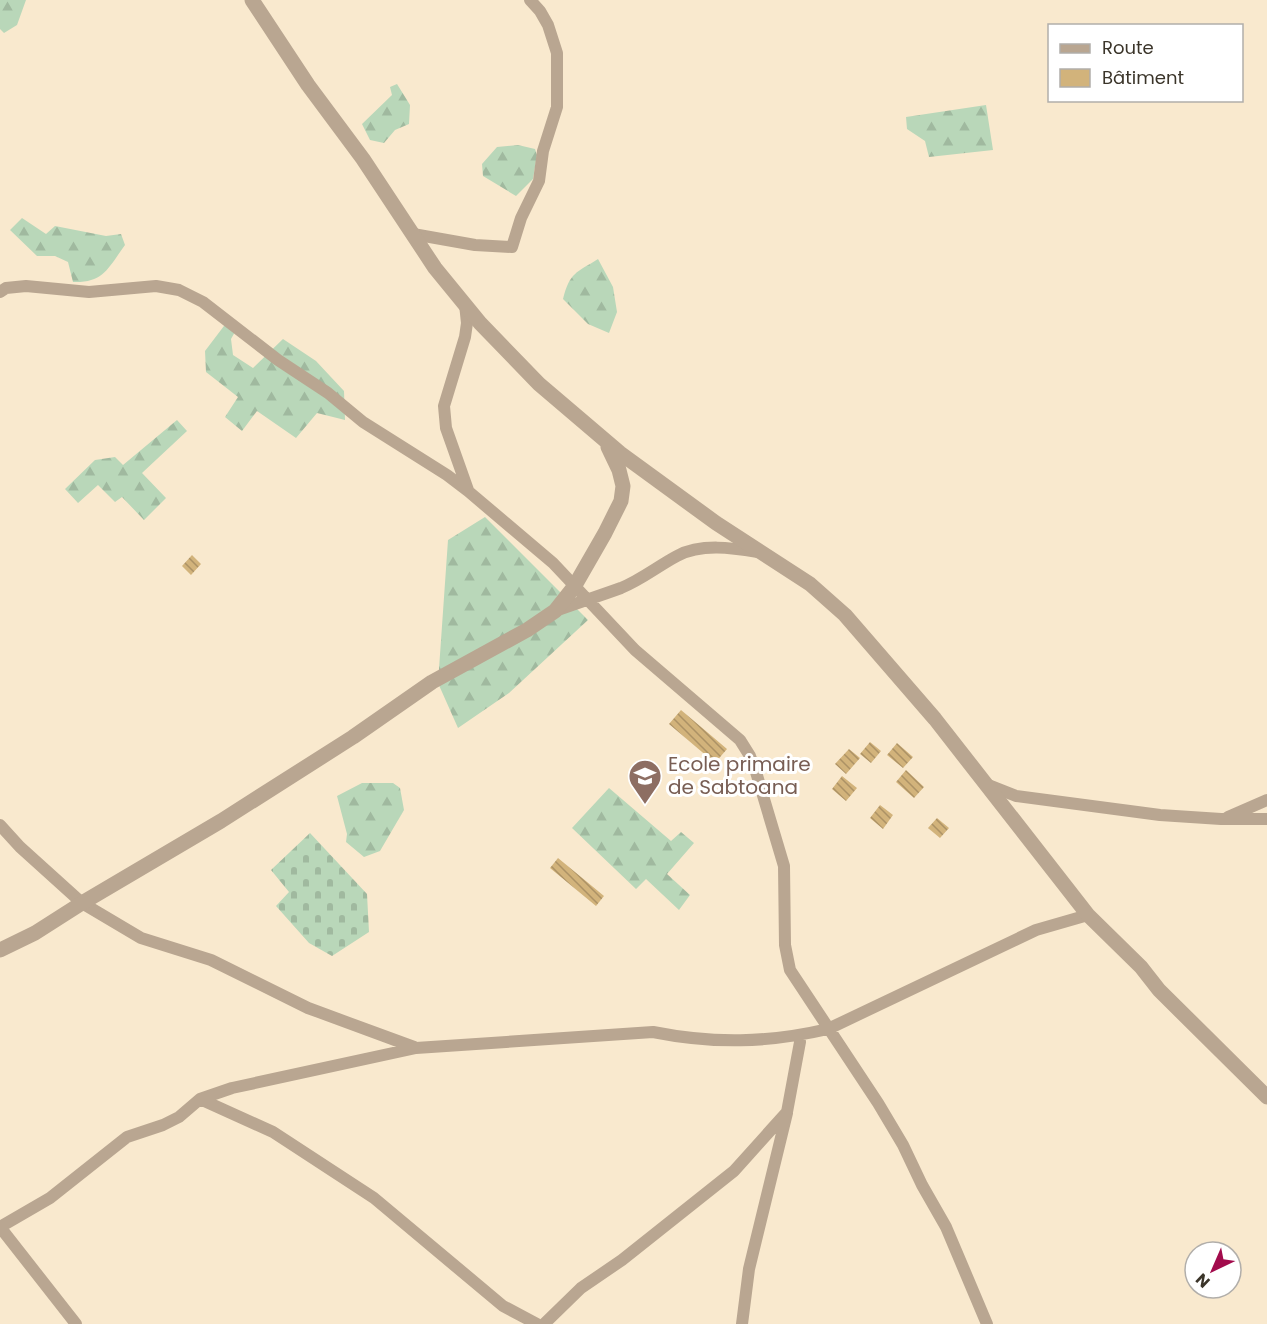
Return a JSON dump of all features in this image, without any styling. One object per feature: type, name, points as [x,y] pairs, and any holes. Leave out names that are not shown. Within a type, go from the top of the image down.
[{"type":"street","points":[[252,0],[308,85],[363,159],[435,268],[539,384],[604,439],[716,524],[810,584],[845,615],[935,719],[1088,915],[1140,967],[1159,990],[1267,1097]]},
{"type":"street","points":[[413,234],[475,245],[512,247],[521,218],[539,181],[543,151],[557,106],[557,54],[548,25],[530,0]]},
{"type":"street","points":[[0,292],[6,288],[26,286],[89,292],[156,286],[179,290],[203,302],[278,360],[328,393],[363,422],[447,475],[468,491],[553,563],[635,650],[740,740],[750,756],[784,866],[785,945],[789,970],[878,1103],[903,1145],[946,1227],[987,1324]]},
{"type":"street","points":[[465,304],[467,323],[465,337],[444,406],[446,428],[468,491]]},
{"type":"street","points":[[555,611],[574,586],[621,501],[623,486],[619,470],[604,439]]},
{"type":"street","points":[[0,950],[34,933],[221,821],[320,759],[432,682],[526,630],[555,611],[630,584],[678,555],[691,550],[721,548],[762,553]]},
{"type":"street","points":[[986,784],[1016,796],[1160,816],[1267,819]]},
{"type":"street","points":[[1221,819],[1267,800]]},
{"type":"street","points":[[0,825],[20,847],[82,903],[141,938],[211,960],[308,1008],[416,1048]]},
{"type":"street","points":[[76,1324],[0,1227],[50,1198],[128,1137],[179,1117],[200,1099],[232,1088],[416,1048],[653,1032],[691,1040],[754,1041],[799,1036],[828,1029],[1036,930],[1088,915]]},
{"type":"street","points":[[742,1324],[749,1269],[787,1112],[800,1042],[799,1036]]},
{"type":"street","points":[[200,1099],[273,1132],[374,1198],[503,1306],[537,1324]]},
{"type":"street","points":[[544,1324],[581,1288],[622,1260],[734,1172],[787,1112]]},
{"type":"green space","points":[[0,0],[26,0],[17,25],[4,33],[0,29]]},
{"type":"green space","points":[[397,84],[410,105],[409,124],[395,130],[384,143],[370,140],[362,124],[392,95],[390,87]]},
{"type":"green space","points":[[986,105],[993,150],[929,157],[925,141],[907,129],[906,117]]},
{"type":"green space","points":[[518,145],[535,149],[537,155],[533,179],[516,196],[483,176],[482,164],[497,147]]},
{"type":"green space","points":[[22,218],[46,234],[55,226],[106,236],[121,234],[125,245],[99,277],[83,282],[73,282],[68,262],[55,256],[37,256],[10,230]]},
{"type":"green space","points":[[598,259],[613,287],[617,312],[609,333],[588,324],[563,299],[571,278]]},
{"type":"green space","points":[[227,322],[236,330],[231,339],[233,355],[253,368],[283,339],[316,361],[344,391],[345,420],[317,413],[296,438],[257,411],[242,431],[225,417],[238,397],[206,372],[205,351]]},
{"type":"green space","points":[[177,420],[187,431],[142,473],[166,498],[144,520],[122,497],[115,502],[98,485],[78,503],[65,489],[95,460],[115,457],[123,465]]},
{"type":"green space","points":[[485,517],[588,620],[509,693],[458,728],[438,683],[448,540]]},
{"type":"green space","points":[[362,783],[393,783],[400,788],[404,810],[380,851],[364,857],[346,842],[347,834],[337,796]]},
{"type":"green space","points":[[609,788],[671,841],[681,832],[694,843],[667,874],[690,895],[679,910],[646,879],[636,889],[572,828]]},
{"type":"green space","points":[[310,833],[367,894],[369,932],[332,956],[309,943],[276,906],[289,892],[271,870]]},
{"type":"building","points":[[192,555],[201,564],[191,575],[182,566]]},
{"type":"building","points":[[681,710],[727,749],[715,763],[669,724]]},
{"type":"building","points":[[870,742],[881,751],[871,763],[860,754]]},
{"type":"building","points":[[897,743],[913,757],[903,768],[887,755]]},
{"type":"building","points":[[849,749],[860,758],[846,774],[835,764]]},
{"type":"building","points":[[906,770],[924,787],[914,798],[896,782]]},
{"type":"building","points":[[842,776],[857,788],[846,801],[832,789]]},
{"type":"building","points":[[880,805],[893,815],[883,829],[870,818]]},
{"type":"building","points":[[937,818],[949,828],[940,838],[928,828]]},
{"type":"building","points":[[558,858],[604,896],[596,906],[550,868]]},
{"type":"place","name":"Ecole primaire de Sabtoana","points":[[645,805]]}]
